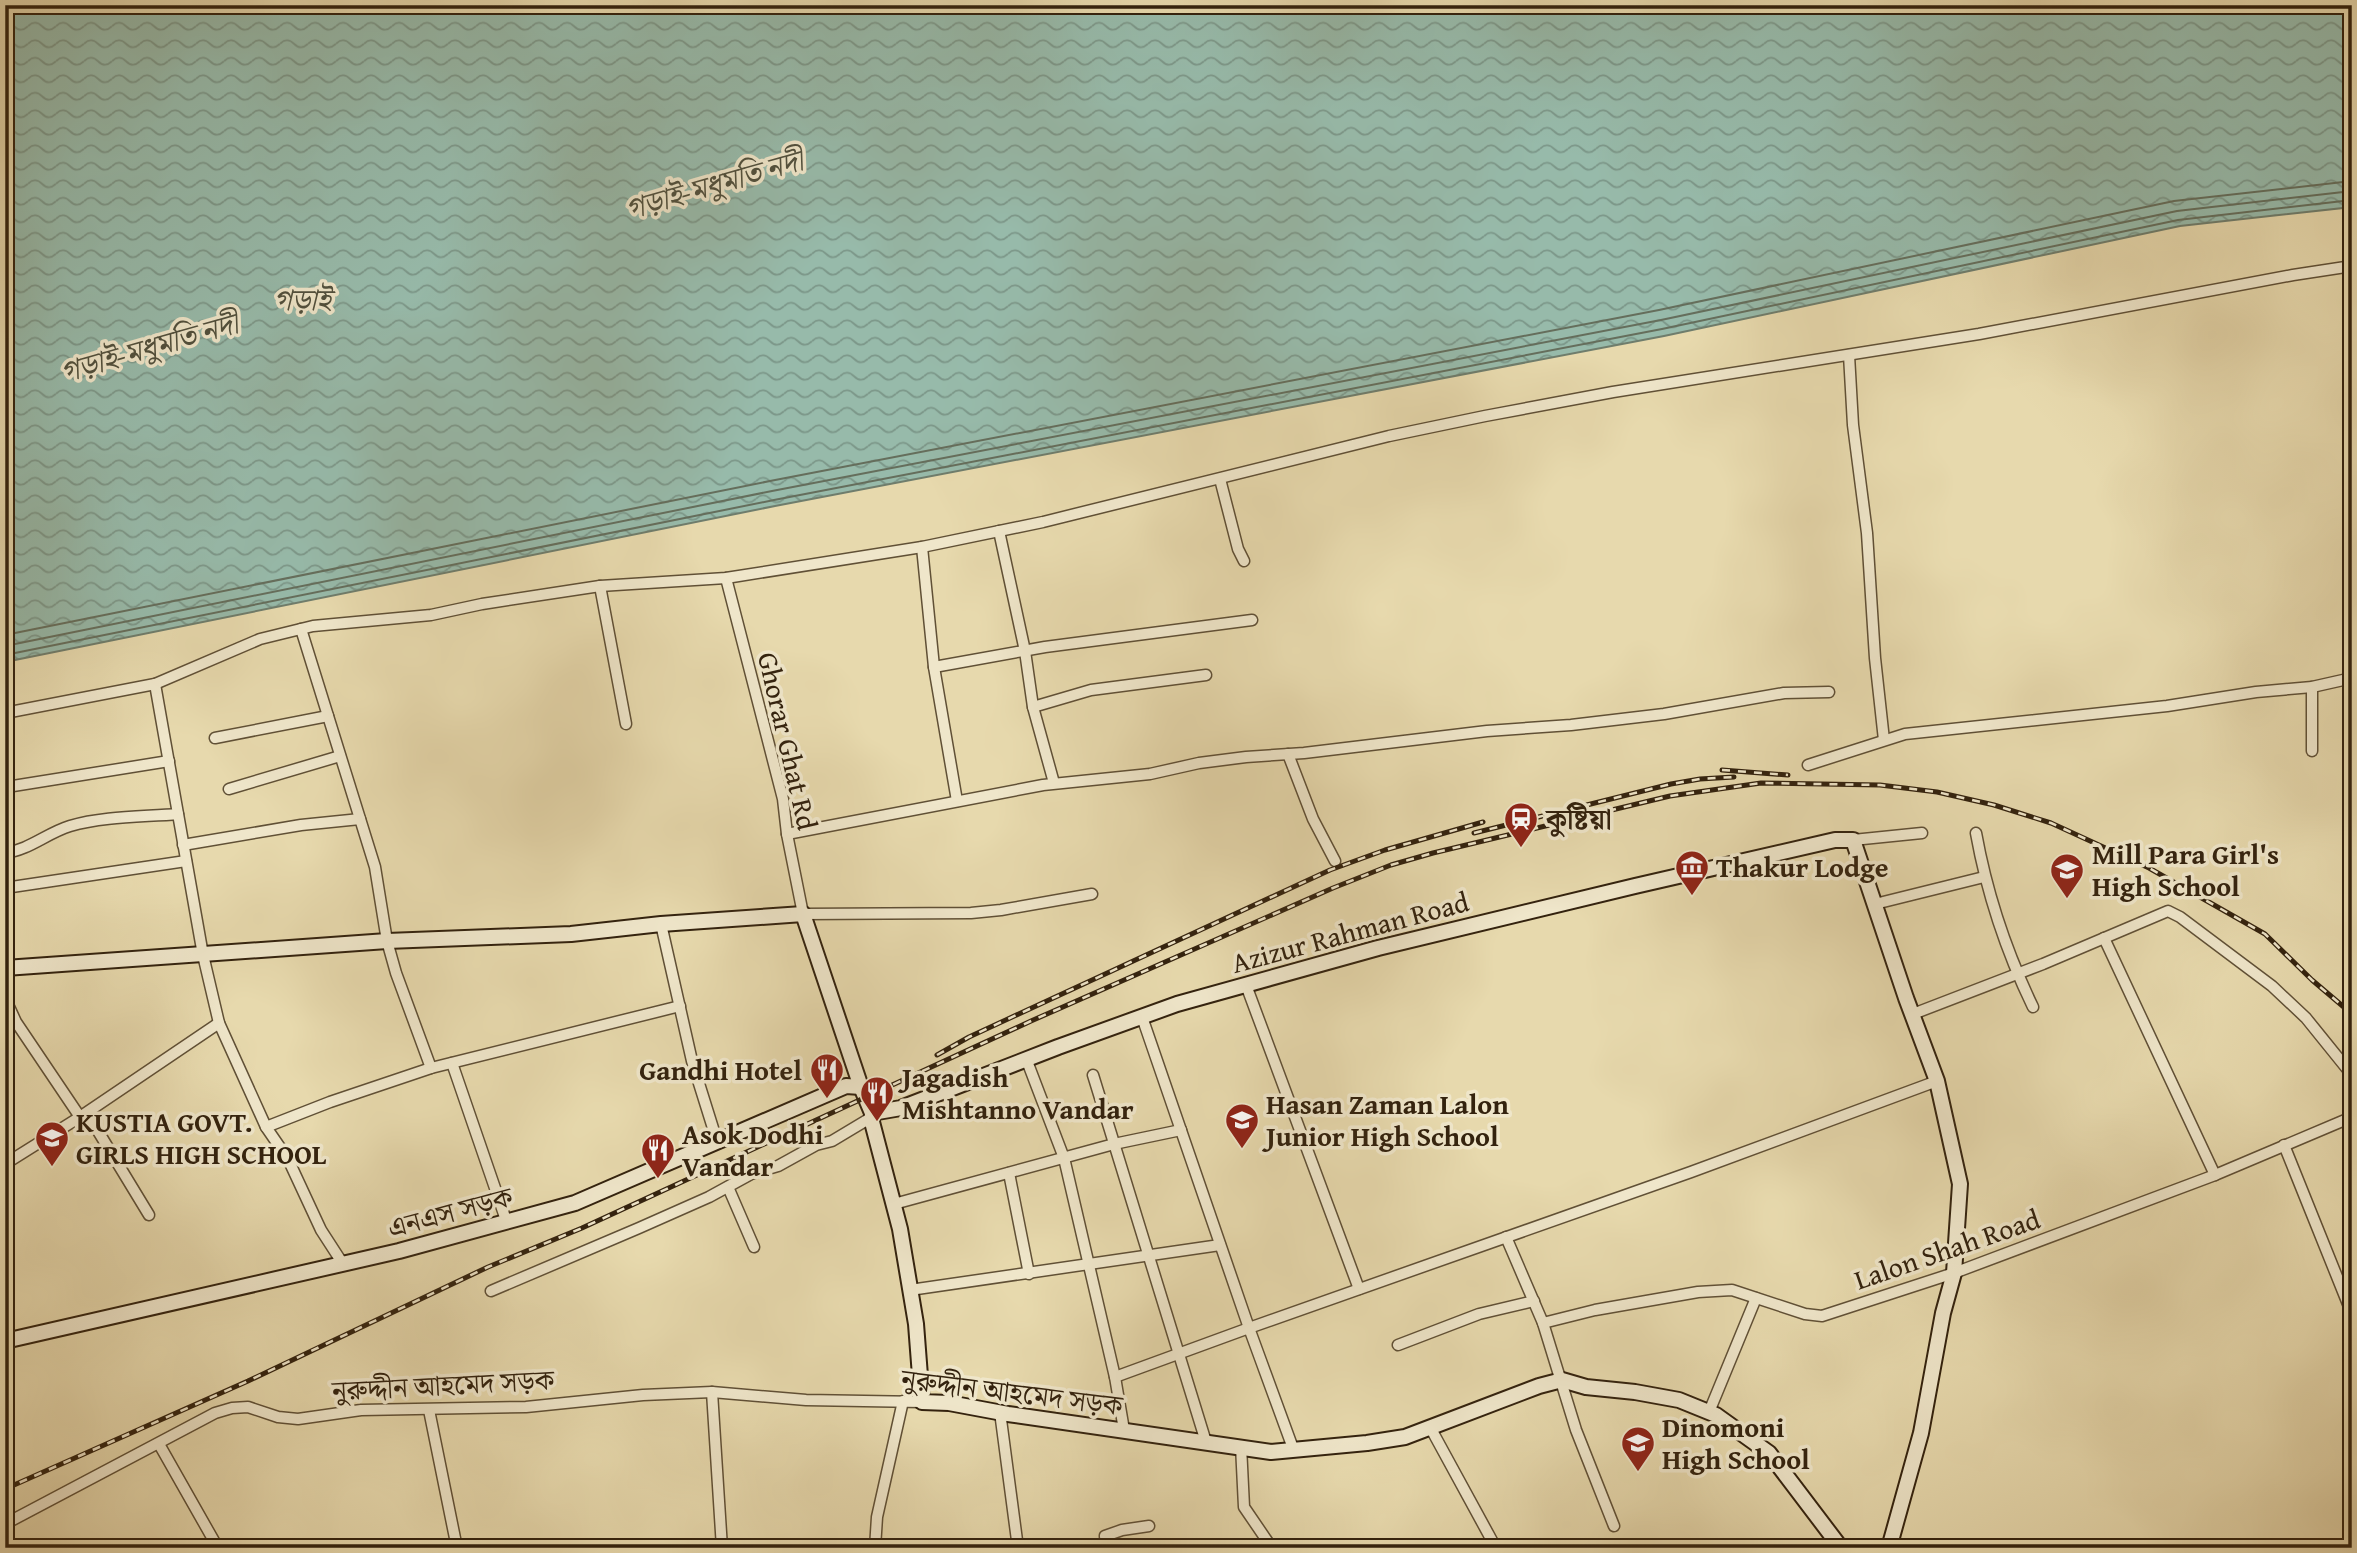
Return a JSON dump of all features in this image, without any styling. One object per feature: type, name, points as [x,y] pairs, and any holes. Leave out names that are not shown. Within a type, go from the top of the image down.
[{"type":"street","points":[[5,713],[155,684],[260,639],[313,626],[431,615],[482,604],[600,586],[726,578],[922,547],[1220,480],[1389,436],[1485,416],[1613,392],[1992,331],[2352,266]]},
{"type":"street","points":[[1849,355],[1853,425],[1866,522],[1875,658],[1884,740]]},
{"type":"street","points":[[1220,480],[1238,549],[1244,561]]},
{"type":"street","points":[[999,531],[1025,651],[1033,707],[1054,783]]},
{"type":"street","points":[[922,547],[934,667],[957,801]]},
{"type":"street","name":"Ghorar Ghat Rd","points":[[726,578],[783,799],[803,914]]},
{"type":"street","points":[[600,586],[626,724]]},
{"type":"street","points":[[934,667],[1025,651],[1252,620]]},
{"type":"street","points":[[301,629],[374,867],[387,941],[396,973],[431,1068]]},
{"type":"street","points":[[1033,707],[1091,690],[1206,675]]},
{"type":"street","points":[[1808,765],[1905,734],[2167,706],[2256,692],[2312,687],[2352,678]]},
{"type":"street","points":[[155,684],[203,955],[219,1023],[266,1127],[288,1159],[321,1230],[343,1264]]},
{"type":"street","points":[[2312,687],[2312,751]]},
{"type":"street","points":[[787,834],[1054,783],[1150,774],[1199,764],[1487,731],[1585,724],[1664,714],[1784,693],[1829,692]]},
{"type":"street","points":[[215,738],[328,716]]},
{"type":"street","points":[[1287,754],[1313,819],[1335,861]]},
{"type":"street","points":[[229,789],[340,756]]},
{"type":"street","points":[[13,786],[169,761]]},
{"type":"street","points":[[5,853],[24,848],[52,833],[83,823],[178,814]]},
{"type":"street","points":[[183,845],[300,825],[360,819]]},
{"type":"street","points":[[1889,1548],[1921,1433],[1943,1312],[1954,1273],[1960,1184],[1937,1081],[1853,840],[1922,833]]},
{"type":"street","points":[[1976,833],[1984,877],[1998,923],[2033,1007]]},
{"type":"street","name":"Azizur Rahman Road","points":[[872,1115],[901,1108],[1177,1004],[1378,948],[1835,840],[1853,840]]},
{"type":"street","points":[[5,888],[186,861]]},
{"type":"street","points":[[1875,904],[1984,877]]},
{"type":"street","points":[[5,968],[387,941],[570,934],[661,924],[803,914],[971,913],[1092,894]]},
{"type":"street","points":[[1913,1014],[2168,911],[2173,912],[2272,986],[2306,1018],[2352,1075]]},
{"type":"street","points":[[803,914],[872,1115],[894,1204],[916,1324],[922,1402]]},
{"type":"street","points":[[661,924],[692,1061],[717,1141]]},
{"type":"street","points":[[2104,938],[2215,1175]]},
{"type":"street","points":[[1246,985],[1359,1289]]},
{"type":"street","points":[[5,998],[16,1021],[83,1115],[149,1215]]},
{"type":"street","points":[[266,1127],[431,1068],[680,1006]]},
{"type":"street","points":[[1142,1017],[1294,1451]]},
{"type":"street","points":[[5,1164],[219,1023]]},
{"type":"street","points":[[1027,1060],[1064,1158],[1115,1377],[1124,1430]]},
{"type":"street","points":[[452,1063],[507,1223]]},
{"type":"street","points":[[1093,1075],[1206,1442]]},
{"type":"street","points":[[1115,1377],[1691,1172],[1937,1081]]},
{"type":"street","name":"এনএস সড়ক","points":[[5,1341],[343,1264],[575,1203],[846,1086],[861,1087]]},
{"type":"street","points":[[491,1291],[639,1228],[751,1174],[778,1166],[816,1145],[832,1141],[872,1115]]},
{"type":"street","name":"Lalon Shah Road","points":[[1544,1323],[1595,1310],[1698,1292],[1732,1290],[1805,1314],[1822,1316],[1954,1273],[2215,1175],[2352,1117]]},
{"type":"street","points":[[894,1204],[1114,1144],[1181,1130]]},
{"type":"street","points":[[2284,1145],[2352,1314]]},
{"type":"street","points":[[1009,1173],[1029,1274]]},
{"type":"street","points":[[728,1187],[754,1247]]},
{"type":"street","points":[[1506,1237],[1544,1323],[1576,1430],[1614,1526]]},
{"type":"street","points":[[910,1290],[1220,1245]]},
{"type":"street","points":[[1709,1412],[1756,1298]]},
{"type":"street","points":[[1398,1345],[1479,1314],[1534,1301]]},
{"type":"street","name":"নুরুদ্দীন আহমেদ সড়ক","points":[[5,1524],[215,1413],[232,1408],[248,1407],[278,1418],[298,1419],[361,1410],[526,1407],[643,1395],[712,1392],[806,1400],[949,1403],[1271,1452],[1405,1437],[1539,1386],[1562,1380],[1586,1387],[1679,1400],[1709,1412],[1769,1452],[1839,1547]]},
{"type":"street","points":[[712,1392],[722,1548]]},
{"type":"street","points":[[875,1548],[877,1517],[903,1401]]},
{"type":"street","points":[[429,1410],[457,1548]]},
{"type":"street","points":[[1000,1412],[1018,1548]]},
{"type":"street","points":[[1430,1427],[1494,1547]]},
{"type":"street","points":[[159,1444],[218,1548]]},
{"type":"street","points":[[1241,1447],[1244,1507],[1272,1548]]},
{"type":"street","points":[[1106,1548],[1105,1536],[1111,1532],[1149,1526]]},
{"type":"water","name":"গড়াই","points":[[5,5],[2352,5],[2352,207],[2180,226],[1664,336],[775,506],[5,662]]},
{"type":"railway","points":[[1722,770],[1788,775]]},
{"type":"railway","points":[[1474,833],[1671,784],[1734,777]]},
{"type":"railway","points":[[5,1489],[248,1381],[488,1267],[582,1228],[1031,1021],[1333,888],[1391,865],[1433,853],[1670,796],[1761,783],[1880,785],[1937,792],[1994,805],[2051,823],[2149,868],[2265,934],[2352,1014]]},
{"type":"railway","points":[[937,1055],[969,1037],[1330,870],[1385,850],[1483,822]]},
{"type":"place","name":"কুষ্টিয়া","points":[[1521,849]]},
{"type":"place","name":"Thakur Lodge","points":[[1692,897]]},
{"type":"place","name":"Mill Para Girl's High School","points":[[2067,900]]},
{"type":"place","name":"Gandhi Hotel","points":[[827,1100]]},
{"type":"place","name":"Jagadish Mishtanno Vandar","points":[[877,1123]]},
{"type":"place","name":"Hasan Zaman Lalon Junior High School","points":[[1242,1150]]},
{"type":"place","name":"KUSTIA GOVT. GIRLS HIGH SCHOOL","points":[[52,1168]]},
{"type":"place","name":"Asok Dodhi Vandar","points":[[658,1180]]},
{"type":"place","name":"Dinomoni High School","points":[[1638,1473]]},
{"type":"water label","name":"গড়াই-মধুমতি নদী","points":[[714,185]]},
{"type":"water label","name":"গড়াই-মধুমতি নদী","points":[[149,348]]}]
